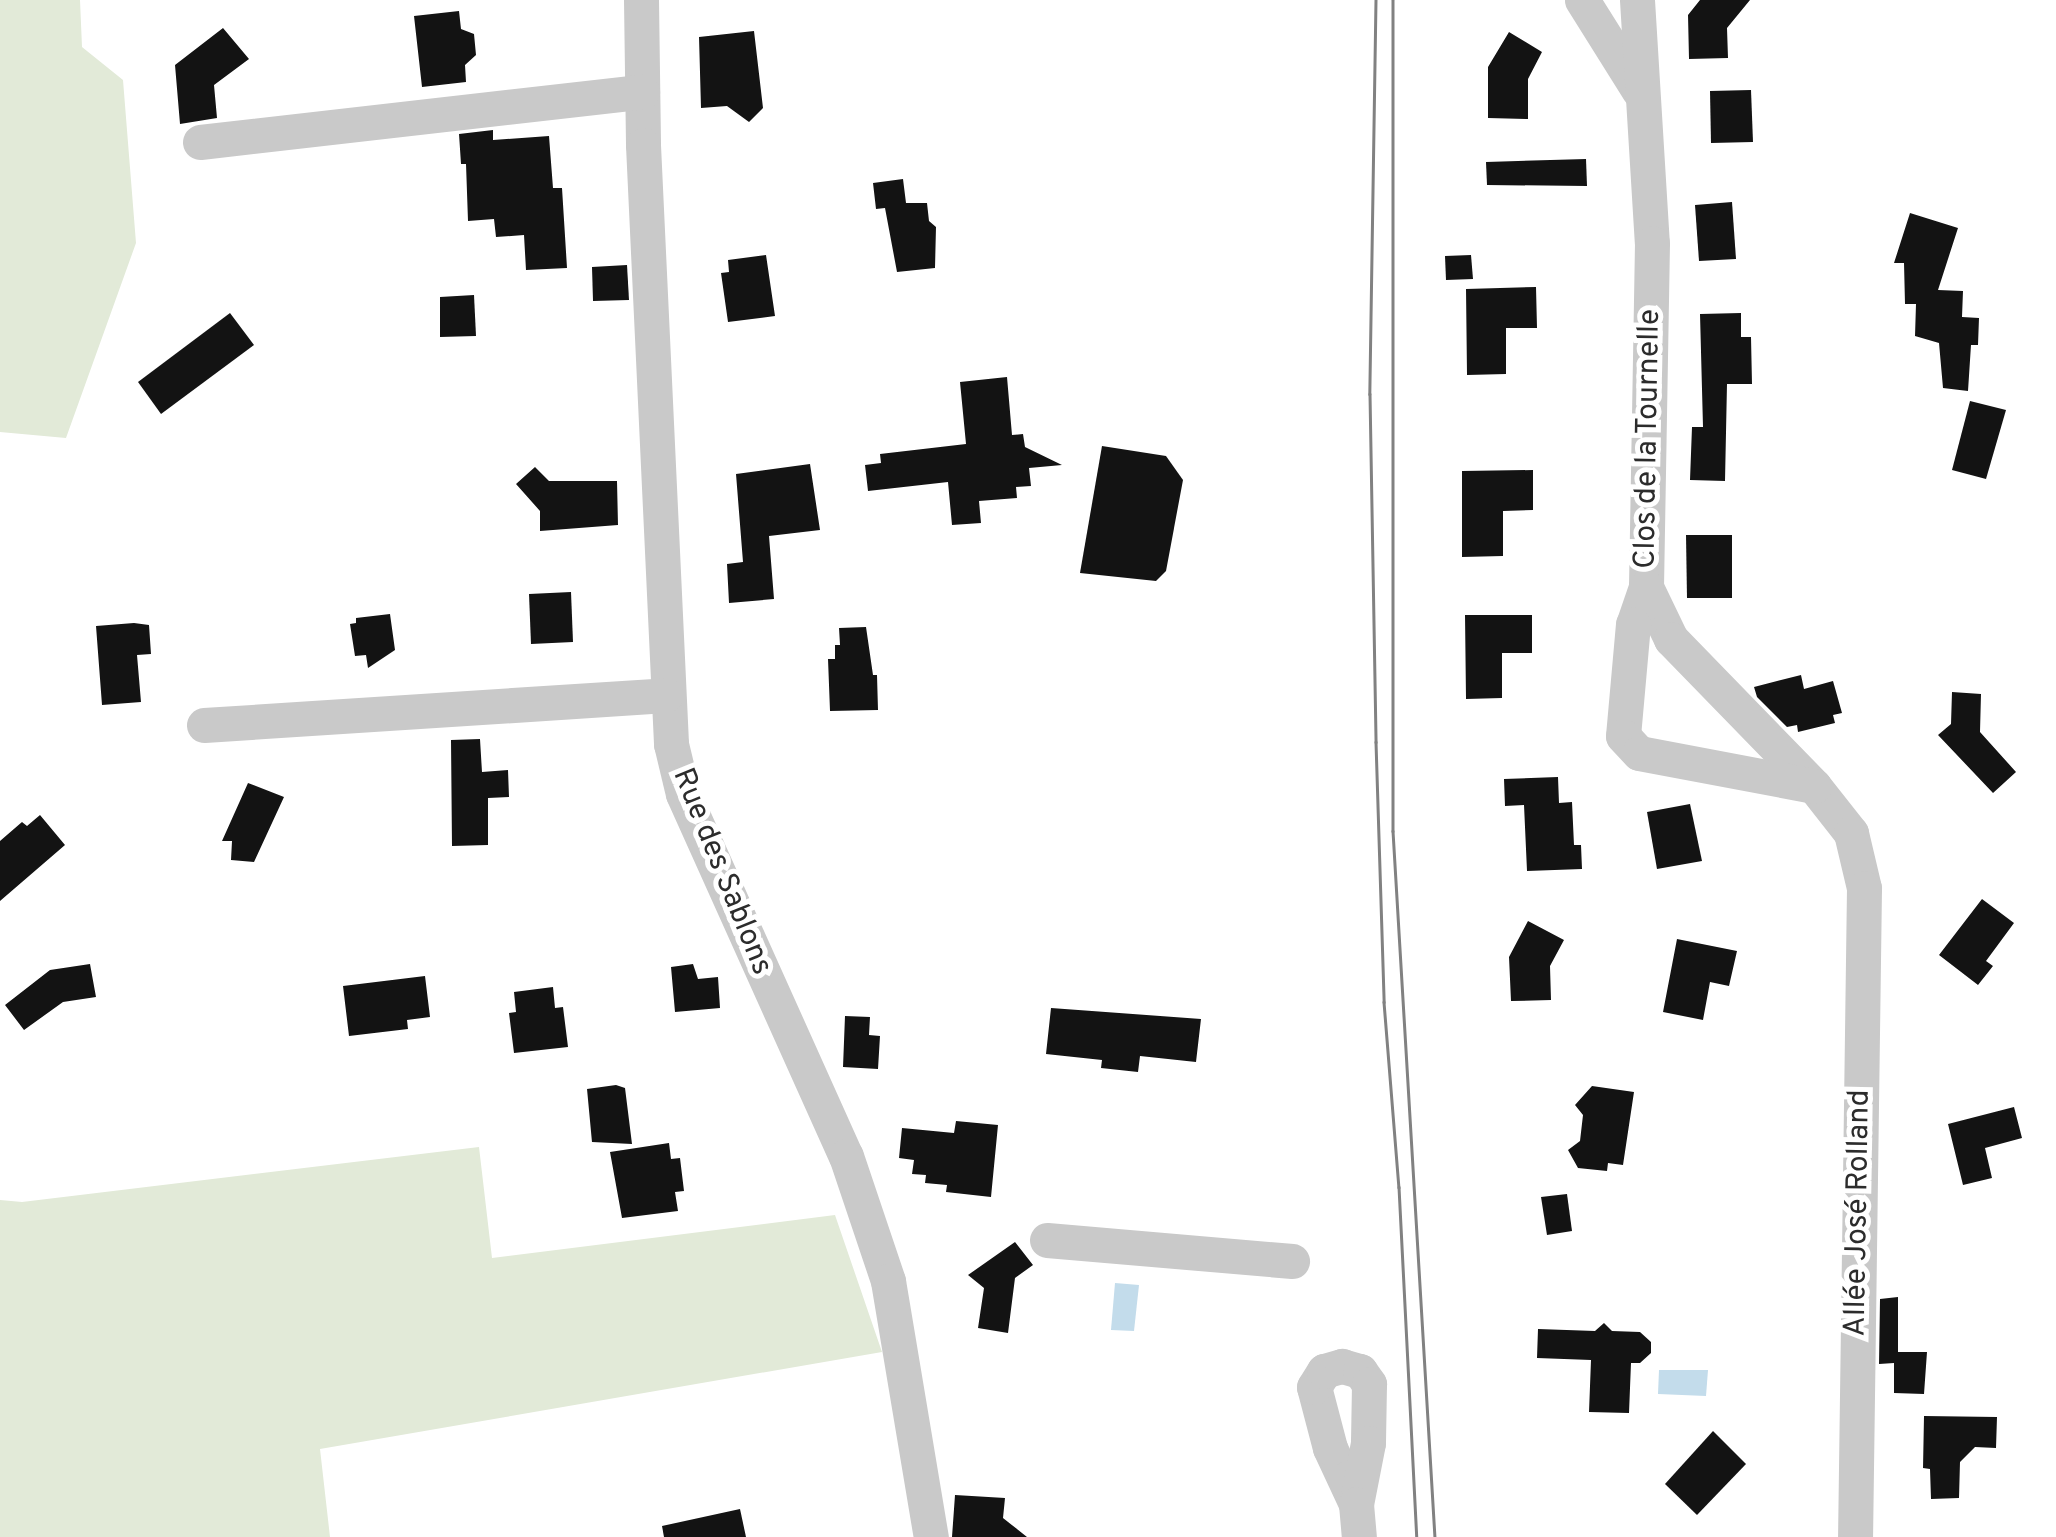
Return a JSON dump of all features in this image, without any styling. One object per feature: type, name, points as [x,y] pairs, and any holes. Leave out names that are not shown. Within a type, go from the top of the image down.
[{"type":"street","name":"Rue des Sablons","points":[[640,0],[666,695],[682,794],[846,1156],[888,1281],[901,1337],[931,1537]]},
{"type":"street","name":"Clos de la Tournelle","points":[[1582,0],[1640,91]]},
{"type":"street","name":"Clos de la Tournelle","points":[[1637,0],[1652,244],[1646,588],[1670,639],[1814,786],[1851,833],[1864,888]]},
{"type":"street","points":[[200,142],[642,92]]},
{"type":"street","points":[[1646,588],[1633,624],[1623,736],[1639,753],[1814,786]]},
{"type":"street","points":[[204,725],[666,695]]},
{"type":"street","name":"Allée José Rolland","points":[[1855,1537],[1864,888]]},
{"type":"street","points":[[1047,1240],[1292,1260]]},
{"type":"green space","points":[[0,0],[80,0],[82,47],[123,80],[136,243],[66,438],[0,432]]},
{"type":"green space","points":[[479,1147],[492,1258],[835,1215],[882,1352],[320,1449],[330,1537],[0,1537],[0,1200],[22,1202]]},
{"type":"water","points":[[1115,1283],[1139,1285],[1134,1331],[1111,1330]]},
{"type":"water","points":[[1659,1370],[1708,1370],[1706,1396],[1658,1394]]},
{"type":"building","points":[[1700,0],[1750,0],[1727,28],[1728,58],[1689,59],[1688,15]]},
{"type":"building","points":[[459,11],[461,29],[474,34],[476,55],[465,65],[466,82],[422,87],[414,16]]},
{"type":"building","points":[[223,28],[249,59],[214,85],[217,118],[180,124],[175,65]]},
{"type":"building","points":[[754,31],[763,108],[749,122],[727,106],[701,108],[699,37]]},
{"type":"building","points":[[1509,32],[1542,52],[1528,79],[1528,119],[1488,118],[1488,67]]},
{"type":"building","points":[[1751,90],[1753,142],[1711,143],[1710,91]]},
{"type":"building","points":[[493,130],[493,140],[549,136],[553,188],[562,188],[567,268],[526,270],[524,235],[496,237],[494,219],[468,221],[466,164],[461,164],[459,134]]},
{"type":"building","points":[[1586,159],[1587,186],[1487,185],[1486,162]]},
{"type":"building","points":[[903,179],[906,203],[927,203],[929,221],[936,227],[935,268],[897,272],[885,208],[876,209],[873,183]]},
{"type":"building","points":[[1732,202],[1736,259],[1699,261],[1695,205]]},
{"type":"building","points":[[1910,213],[1958,228],[1938,290],[1963,291],[1962,317],[1979,318],[1978,345],[1971,345],[1968,391],[1943,388],[1939,343],[1915,336],[1916,304],[1905,304],[1904,263],[1894,263]]},
{"type":"building","points":[[766,255],[775,316],[728,322],[721,273],[729,272],[728,260]]},
{"type":"building","points":[[1471,255],[1473,279],[1446,280],[1445,256]]},
{"type":"building","points":[[627,265],[629,300],[593,301],[592,267]]},
{"type":"building","points":[[1536,287],[1537,328],[1506,328],[1506,374],[1467,375],[1466,289]]},
{"type":"building","points":[[474,295],[476,336],[440,337],[440,297]]},
{"type":"building","points":[[230,313],[254,345],[161,414],[138,382]]},
{"type":"building","points":[[1741,313],[1741,337],[1751,337],[1752,384],[1727,384],[1725,481],[1690,480],[1692,427],[1703,427],[1700,314]]},
{"type":"building","points":[[1007,377],[1012,435],[1023,434],[1025,447],[1062,465],[1029,468],[1031,486],[1016,487],[1017,498],[979,501],[981,523],[952,525],[948,482],[868,491],[865,465],[881,463],[880,454],[966,444],[960,382]]},
{"type":"building","points":[[1970,401],[2006,410],[1986,479],[1952,470]]},
{"type":"building","points":[[1102,446],[1166,456],[1183,480],[1166,571],[1156,581],[1080,573]]},
{"type":"building","points":[[810,464],[820,530],[769,536],[774,599],[729,603],[727,564],[743,562],[736,474]]},
{"type":"building","points":[[535,467],[549,481],[617,481],[618,525],[540,531],[540,511],[516,484]]},
{"type":"building","points":[[1533,470],[1533,510],[1503,511],[1503,556],[1462,557],[1462,471]]},
{"type":"building","points":[[1686,535],[1732,535],[1732,598],[1687,598]]},
{"type":"building","points":[[571,592],[573,642],[531,644],[529,594]]},
{"type":"building","points":[[390,614],[395,650],[368,668],[366,655],[355,656],[350,624],[356,623],[356,618]]},
{"type":"building","points":[[1465,615],[1532,615],[1532,653],[1502,653],[1502,698],[1466,699]]},
{"type":"building","points":[[149,625],[151,654],[137,655],[141,702],[102,705],[96,626]]},
{"type":"building","points":[[866,627],[873,675],[877,675],[878,710],[830,711],[828,659],[835,659],[835,645],[840,645],[839,628]]},
{"type":"building","points":[[1801,675],[1804,689],[1833,681],[1842,713],[1833,715],[1835,723],[1798,732],[1797,725],[1787,727],[1757,697],[1754,687]]},
{"type":"building","points":[[1952,692],[1981,694],[1980,732],[2016,772],[1993,793],[1938,735],[1951,724]]},
{"type":"building","points":[[480,739],[482,772],[508,770],[509,797],[488,798],[488,845],[452,846],[451,740]]},
{"type":"building","points":[[1558,777],[1559,803],[1572,802],[1574,845],[1581,845],[1582,869],[1527,871],[1524,805],[1505,806],[1504,779]]},
{"type":"building","points":[[248,783],[284,797],[254,862],[231,860],[232,841],[222,841]]},
{"type":"building","points":[[1690,804],[1702,861],[1657,869],[1647,812]]},
{"type":"building","points":[[40,815],[65,845],[0,901],[0,841],[22,822],[27,826]]},
{"type":"building","points":[[1982,899],[2014,923],[1986,961],[1993,966],[1978,985],[1939,955]]},
{"type":"building","points":[[1528,921],[1564,940],[1550,966],[1551,1000],[1511,1001],[1509,957]]},
{"type":"building","points":[[1677,939],[1737,951],[1729,986],[1710,982],[1703,1020],[1663,1012]]},
{"type":"building","points":[[90,964],[96,997],[63,1002],[24,1030],[5,1005],[50,970]]},
{"type":"building","points":[[693,964],[698,979],[718,977],[720,1008],[675,1012],[671,967]]},
{"type":"building","points":[[425,976],[430,1017],[407,1020],[408,1029],[349,1036],[343,986]]},
{"type":"building","points":[[553,987],[555,1008],[563,1007],[568,1047],[514,1053],[509,1013],[516,1012],[514,992]]},
{"type":"building","points":[[1051,1008],[1201,1019],[1196,1062],[1140,1056],[1138,1072],[1101,1068],[1102,1060],[1046,1054]]},
{"type":"building","points":[[845,1016],[870,1017],[869,1035],[880,1036],[878,1069],[843,1067]]},
{"type":"building","points":[[616,1085],[625,1088],[632,1144],[592,1142],[587,1089]]},
{"type":"building","points":[[1592,1086],[1634,1092],[1623,1165],[1608,1163],[1607,1171],[1578,1168],[1568,1150],[1580,1141],[1583,1115],[1575,1105]]},
{"type":"building","points":[[2014,1107],[2022,1138],[1985,1148],[1992,1178],[1963,1185],[1948,1124]]},
{"type":"building","points":[[956,1121],[998,1125],[991,1197],[946,1192],[947,1185],[925,1183],[926,1175],[912,1174],[914,1160],[899,1158],[902,1128],[954,1133]]},
{"type":"building","points":[[669,1143],[671,1159],[680,1158],[684,1191],[675,1192],[678,1211],[622,1218],[610,1152]]},
{"type":"building","points":[[1567,1194],[1572,1231],[1547,1235],[1541,1197]]},
{"type":"building","points":[[1015,1242],[1033,1265],[1015,1278],[1008,1333],[978,1328],[984,1288],[968,1275]]},
{"type":"building","points":[[1898,1297],[1898,1352],[1927,1352],[1924,1394],[1894,1393],[1894,1363],[1879,1364],[1880,1299]]},
{"type":"building","points":[[1604,1323],[1612,1331],[1640,1332],[1651,1342],[1651,1353],[1640,1363],[1631,1363],[1629,1413],[1589,1412],[1591,1360],[1537,1358],[1538,1329],[1595,1331]]},
{"type":"building","points":[[1924,1416],[1997,1417],[1996,1448],[1975,1447],[1960,1462],[1959,1498],[1931,1499],[1930,1469],[1923,1468]]},
{"type":"building","points":[[1713,1431],[1746,1464],[1697,1515],[1665,1484]]},
{"type":"building","points":[[955,1495],[1005,1498],[1003,1518],[1027,1537],[952,1537]]},
{"type":"building","points":[[740,1509],[746,1537],[664,1537],[662,1526]]},
{"type":"tram line","points":[[1376,0],[1370,394],[1376,742],[1384,1002],[1399,1187],[1417,1537]]},
{"type":"tram line","points":[[1393,0],[1393,831],[1435,1537]]}]
